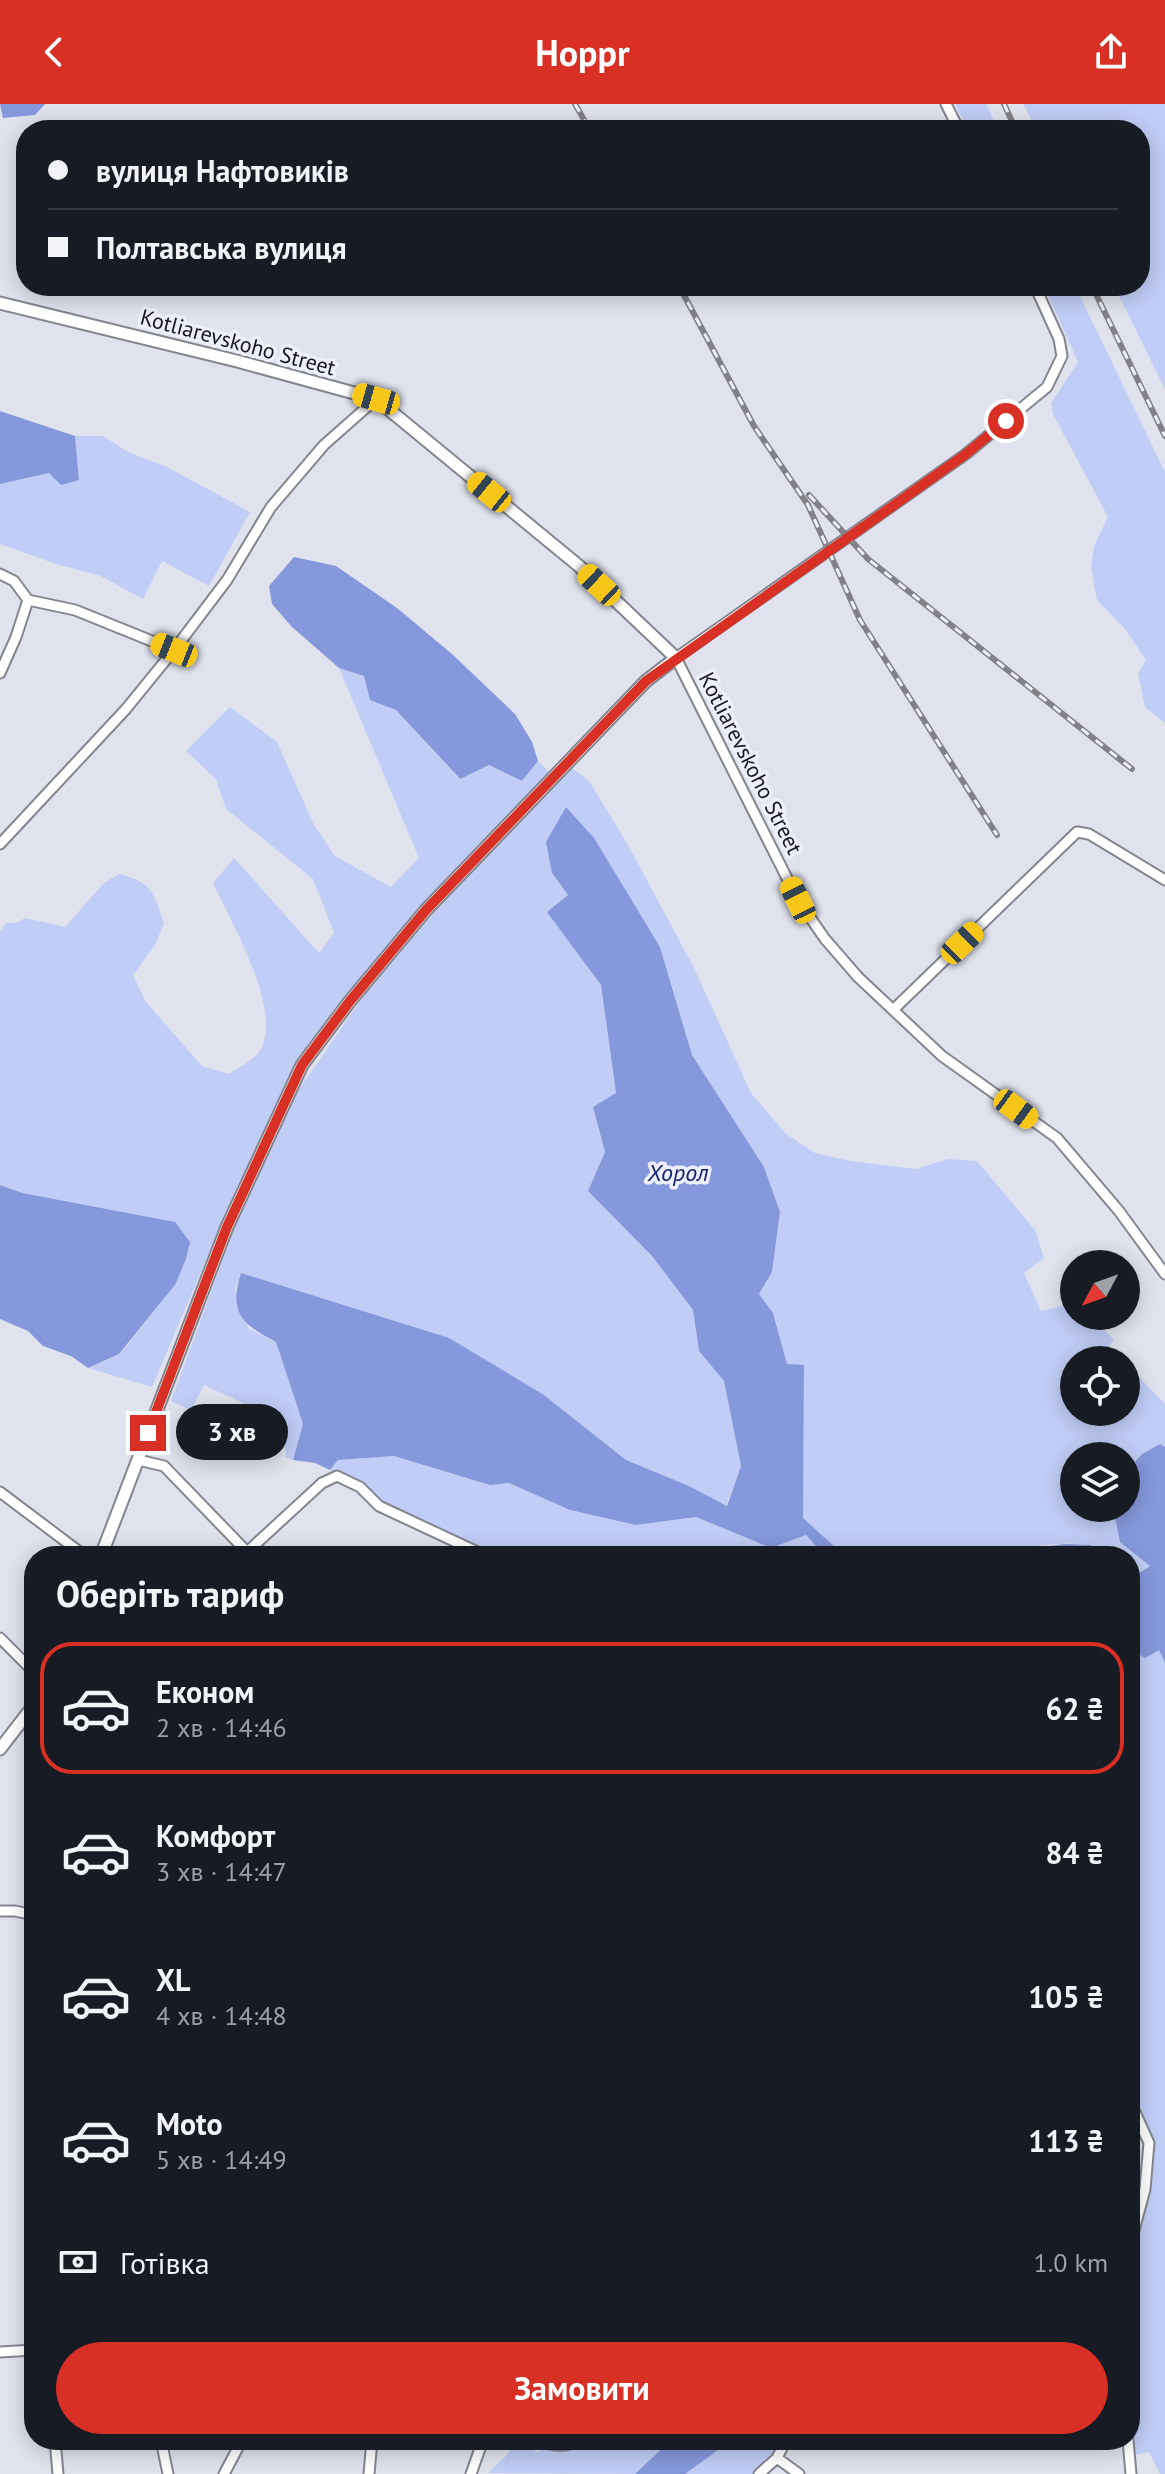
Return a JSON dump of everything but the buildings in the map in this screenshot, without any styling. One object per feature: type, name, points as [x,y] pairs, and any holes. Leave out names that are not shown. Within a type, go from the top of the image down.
[{"type":"street","points":[[105,1546],[227,1227],[302,1065],[350,1001],[426,910],[646,681],[966,454],[1047,387],[1062,356],[1059,339],[1040,296]]},
{"type":"street","name":"Kotliarevskoho Street","points":[[0,303],[237,361],[376,399],[579,566],[676,658],[798,900],[825,939],[858,977],[942,1056],[1057,1138],[1119,1211],[1165,1274]]},
{"type":"street","points":[[0,844],[126,709],[174,650],[227,580],[271,507],[324,445],[376,399]]},
{"type":"street","points":[[0,574],[14,581],[28,600],[75,610],[174,650]]},
{"type":"street","points":[[0,673],[28,600]]},
{"type":"street","points":[[893,1010],[1077,832],[1089,834],[1165,880]]},
{"type":"street","points":[[138,1460],[164,1466],[241,1546]]},
{"type":"street","points":[[257,1546],[322,1483],[337,1476],[360,1487],[379,1506],[465,1546]]},
{"type":"street","points":[[0,1492],[72,1546]]},
{"type":"street","points":[[0,1638],[24,1662]]},
{"type":"street","points":[[0,1749],[24,1718]]},
{"type":"street","points":[[0,1911],[24,1913]]},
{"type":"street","points":[[1140,2123],[1149,2143],[1140,2208]]},
{"type":"street","points":[[0,2352],[24,2351]]},
{"type":"street","points":[[56,2450],[58,2474]]},
{"type":"street","points":[[163,2450],[168,2474]]},
{"type":"street","points":[[224,2474],[237,2450]]},
{"type":"street","points":[[369,2474],[371,2450]]},
{"type":"street","points":[[471,2474],[479,2450]]},
{"type":"street","points":[[759,2474],[777,2458],[781,2450]]},
{"type":"street","points":[[1129,2450],[1131,2474]]},
{"type":"street","points":[[777,2458],[799,2474]]},
{"type":"shaded area","points":[[955,104],[986,104],[993,120],[963,120]]},
{"type":"shaded area","points":[[1023,104],[1165,104],[1165,389],[1119,296],[1150,296],[1150,120],[1032,120]]},
{"type":"shaded area","points":[[1048,296],[1080,296],[1165,472],[1165,723],[1145,707],[1138,673],[1146,660],[1124,628],[1097,600],[1091,568],[1094,546],[1108,517],[1053,414],[1051,403],[1078,362]]},
{"type":"shaded area","points":[[75,436],[103,436],[128,452],[165,466],[250,512],[209,586],[162,561],[143,599],[101,576],[0,544],[0,484],[50,473],[79,479]]},
{"type":"shaded area","points":[[339,668],[364,676],[370,699],[396,710],[459,779],[489,765],[522,781],[538,761],[549,772],[416,912],[297,1059],[223,1220],[152,1387],[88,1368],[120,1354],[175,1285],[22,1193],[0,1185],[0,932],[6,923],[16,923],[25,918],[65,927],[104,883],[119,874],[139,881],[154,896],[164,923],[155,945],[133,975],[146,1002],[202,1066],[229,1074],[253,1058],[259,1052],[265,1035],[261,992],[213,883],[234,858],[319,953],[334,933],[313,879],[226,809],[216,779],[186,751],[230,707],[277,742],[314,825],[335,856],[391,887],[419,858]]},
{"type":"shaded area","points":[[571,767],[589,781],[628,845],[693,966],[751,1093],[786,1134],[815,1153],[850,1161],[916,1169],[948,1159],[977,1161],[1035,1230],[1044,1258],[1024,1273],[1041,1311],[1060,1306],[1060,1330],[1105,1330],[1114,1340],[1110,1346],[1060,1346],[1060,1426],[1140,1426],[1140,1378],[1165,1404],[1165,1447],[1160,1444],[1140,1456],[1140,1442],[1060,1442],[1060,1522],[1118,1522],[1135,1546],[1068,1543],[1039,1546],[834,1546],[803,1518],[804,1366],[787,1365],[773,1313],[759,1294],[772,1272],[780,1212],[764,1167],[692,1055],[660,947],[630,900],[552,873],[568,895],[548,912],[601,985],[616,1094],[593,1107],[605,1152],[588,1191],[652,1256],[693,1310],[699,1351],[724,1381],[741,1466],[726,1506],[689,1486],[626,1460],[544,1395],[307,1296],[241,1273],[235,1289],[249,1329],[276,1342],[303,1424],[293,1460],[286,1457],[281,1421],[204,1385],[191,1410],[171,1401],[241,1210],[293,1098],[386,964]]},
{"type":"shaded area","points":[[394,1456],[490,1485],[509,1483],[570,1510],[636,1525],[696,1517],[766,1546],[465,1546],[379,1506],[330,1470],[338,1460]]},
{"type":"shaded area","points":[[806,1535],[816,1546],[776,1546]]},
{"type":"shaded area","points":[[1140,1552],[1150,1566],[1140,1572]]},
{"type":"shaded area","points":[[1159,1649],[1165,1663],[1165,2474],[1160,2474],[1149,2452],[1129,2456],[1129,2450],[1140,2450],[1140,2203],[1149,2143],[1140,2123],[1140,1655],[1145,1658]]},
{"type":"shaded area","points":[[510,2450],[533,2450],[538,2453],[540,2450],[660,2450],[635,2474],[488,2473]]},
{"type":"shaded area","points":[[718,2450],[779,2450],[758,2474],[685,2474]]},
{"type":"water","points":[[0,104],[45,104],[35,115],[3,118]]},
{"type":"water","points":[[0,411],[75,436],[79,480],[61,485],[49,473],[0,484]]},
{"type":"water","points":[[294,557],[336,566],[397,608],[452,654],[515,714],[532,742],[538,761],[522,781],[489,765],[460,779],[396,710],[370,700],[364,676],[339,668],[292,627],[272,604],[269,586]]},
{"type":"water","name":"Хорол","points":[[566,807],[594,838],[660,947],[692,1055],[764,1167],[780,1212],[772,1272],[759,1294],[773,1313],[787,1364],[804,1365],[803,1518],[834,1546],[816,1546],[806,1535],[776,1546],[766,1546],[696,1517],[636,1525],[570,1510],[509,1483],[490,1485],[394,1456],[338,1460],[330,1470],[315,1463],[293,1460],[303,1424],[276,1342],[255,1330],[241,1316],[236,1298],[241,1273],[449,1338],[544,1395],[626,1460],[689,1486],[727,1506],[741,1466],[724,1381],[699,1351],[693,1310],[652,1256],[588,1191],[605,1152],[593,1107],[616,1093],[601,985],[547,912],[568,895],[552,873],[546,842]]},
{"type":"water","points":[[0,1185],[22,1193],[175,1222],[190,1242],[175,1285],[119,1354],[88,1368],[71,1356],[43,1346],[28,1331],[0,1319]]},
{"type":"water","points":[[1160,1444],[1165,1447],[1165,1663],[1159,1650],[1145,1658],[1140,1655],[1140,1572],[1150,1566],[1140,1558],[1140,1546],[1125,1546],[1120,1542],[1116,1522],[1140,1522],[1140,1456]]},
{"type":"water","points":[[1065,1544],[1092,1546],[1050,1546]]},
{"type":"water","points":[[660,2450],[718,2450],[685,2474],[635,2474]]},
{"type":"railway","points":[[575,104],[584,120]]},
{"type":"railway","points":[[1004,104],[1011,120]]},
{"type":"railway","points":[[684,296],[754,426],[808,505],[860,620],[997,835]]},
{"type":"railway","points":[[1097,296],[1165,436]]},
{"type":"railway","points":[[809,495],[868,559],[1132,769]]},
{"type":"route","points":[[148,1433],[227,1227],[302,1065],[350,1001],[426,910],[646,681],[966,454],[1006,421]]}]
